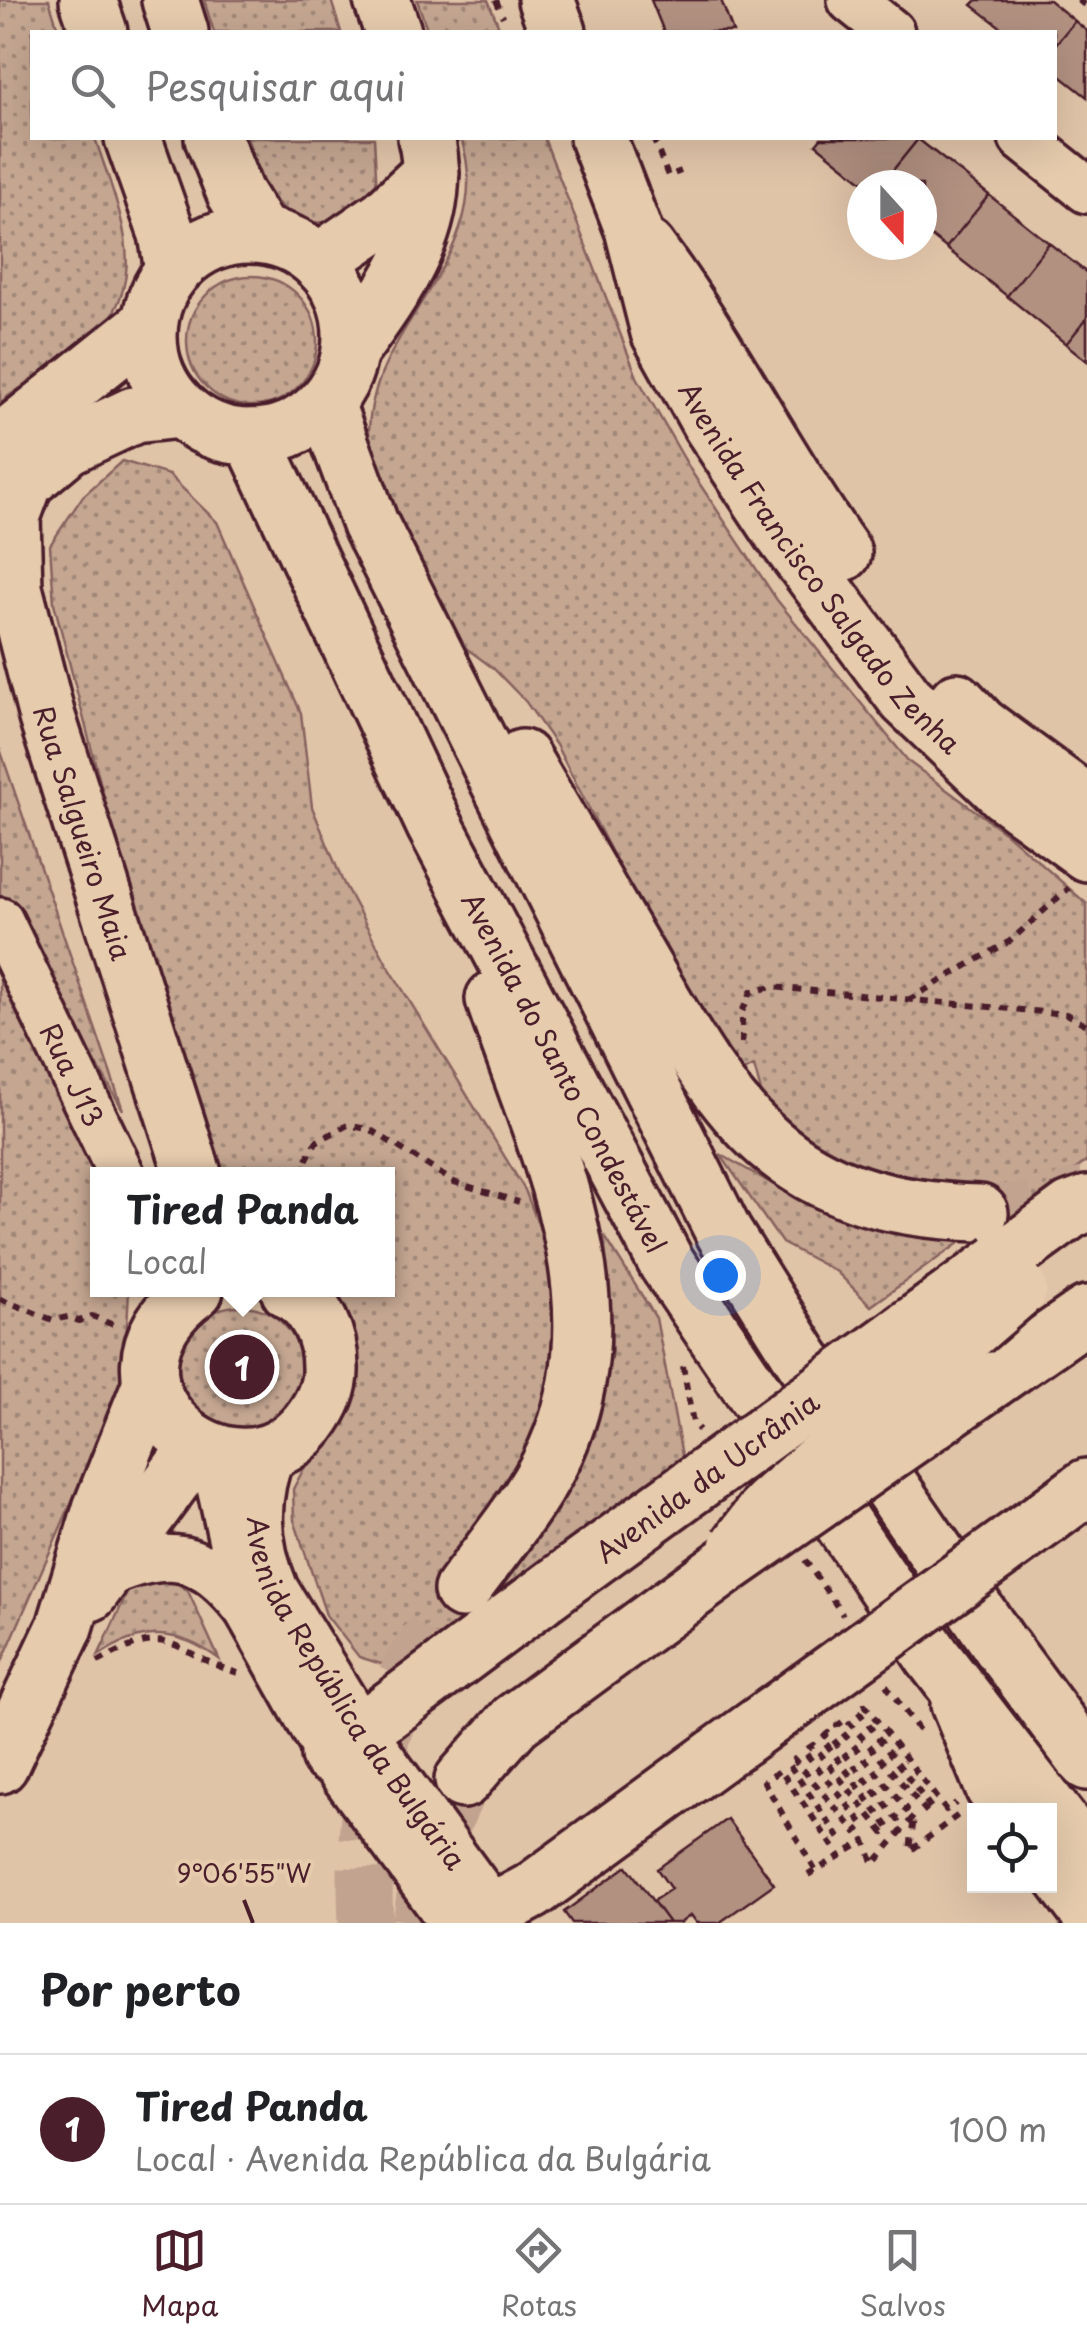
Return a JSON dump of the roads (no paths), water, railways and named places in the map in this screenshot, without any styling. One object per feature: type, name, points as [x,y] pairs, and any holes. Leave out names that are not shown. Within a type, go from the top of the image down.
[{"type":"main road","points":[[88,0],[98,30]]},
{"type":"main road","points":[[170,0],[179,30]]},
{"type":"main road","points":[[382,0],[392,30]]},
{"type":"main road","points":[[546,0],[557,30]]},
{"type":"main road","points":[[134,140],[167,234],[173,270]]},
{"type":"main road","points":[[215,140],[235,193],[261,235]]},
{"type":"main road","name":"Avenida Francisco Salgado Zenha","points":[[599,140],[632,229],[658,332],[709,422],[850,626],[906,698],[1081,868]]},
{"type":"main road","points":[[320,261],[384,217],[428,155]]},
{"type":"main road","points":[[351,350],[346,302],[320,261],[293,244],[261,235],[228,237],[198,248],[173,270],[157,295],[149,324],[150,356],[161,385],[180,410],[213,430],[252,438],[292,427],[326,404],[343,378],[351,350],[402,279],[428,210],[428,155]]},
{"type":"main road","name":"Avenida Francisco Salgado Zenha","points":[[632,229],[697,314],[745,404],[815,513],[933,676],[981,726],[1087,804]]},
{"type":"main road","points":[[0,443],[149,324]]},
{"type":"main road","points":[[326,404],[370,524],[724,1233],[802,1356],[1000,1645],[1087,1762]]},
{"type":"main road","name":"Rua Salgueiro Maia","points":[[180,410],[134,415],[68,446],[25,482],[12,516],[14,588],[46,718],[191,1167]]},
{"type":"main road","name":"Avenida do Santo Condestável","points":[[252,438],[434,826],[666,1262],[934,1657],[1087,1857]]},
{"type":"main road","points":[[414,613],[519,753],[690,1048],[752,1132],[800,1166],[867,1196],[920,1210],[1000,1255]]},
{"type":"main road","name":"Rua Salgueiro Maia","points":[[0,669],[126,1073],[151,1167]]},
{"type":"main road","points":[[434,826],[568,1217],[584,1310],[576,1396],[562,1439],[537,1487],[462,1590]]},
{"type":"main road","name":"Avenida da Ucrânia","points":[[346,1743],[1000,1255],[1087,1204]]},
{"type":"main road","points":[[723,1568],[768,1506],[1000,1255],[1087,1238]]},
{"type":"main road","points":[[167,1323],[160,1408],[176,1430],[205,1449],[242,1456],[272,1450],[300,1434],[320,1409],[331,1379],[330,1348],[319,1318],[296,1297]]},
{"type":"main road","points":[[462,1780],[516,1721],[638,1630],[1087,1314]]},
{"type":"main road","points":[[0,1766],[65,1627],[167,1323]]},
{"type":"main road","points":[[65,1627],[205,1449]]},
{"type":"main road","points":[[480,1920],[532,1891],[1068,1501]]},
{"type":"street","points":[[851,0],[888,30]]},
{"type":"street","points":[[1024,140],[1087,190]]},
{"type":"street","name":"Rua J13","points":[[0,921],[118,1167]]},
{"type":"street","name":"Avenida República da Bulgária","points":[[205,1449],[247,1609],[480,1920]]},
{"type":"street","name":"Avenida República da Bulgária","points":[[272,1450],[258,1513],[265,1565],[346,1743]]},
{"type":"street","points":[[103,1576],[146,1557],[186,1560],[222,1578],[247,1609]]},
{"type":"street","points":[[1000,1645],[1087,1719]]},
{"type":"street","points":[[934,1657],[990,1790],[982,1803]]},
{"type":"street","points":[[1057,1878],[1087,1919]]},
{"type":"tunnel","points":[[980,1213],[1030,1210],[1087,1194]]},
{"type":"tunnel","points":[[366,1923],[367,1825],[385,1728],[411,1667],[462,1590]]},
{"type":"tunnel","points":[[420,1923],[431,1851],[463,1780]]},
{"type":"place","name":"Tired Panda","points":[[242,1367]]}]
